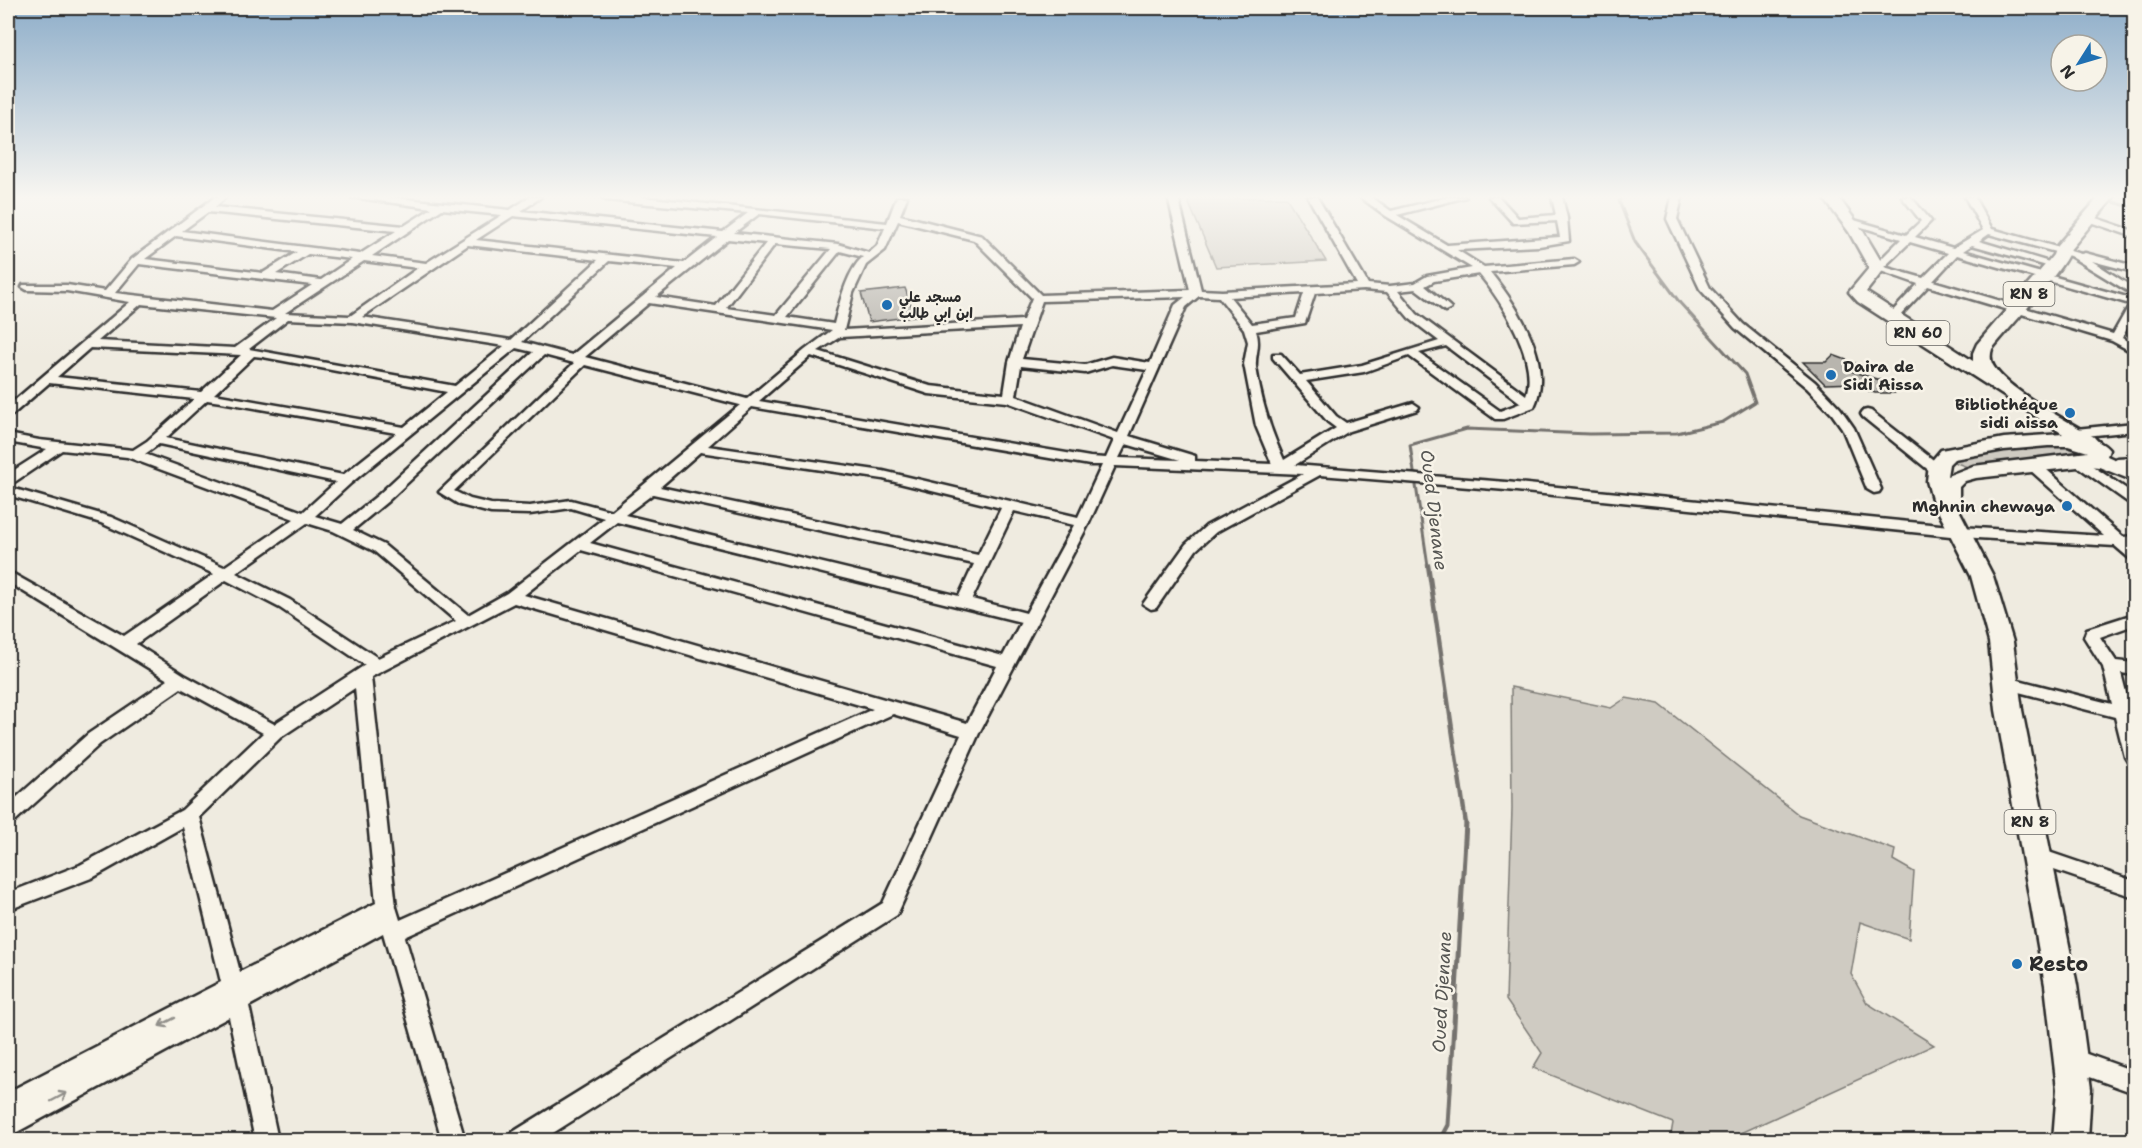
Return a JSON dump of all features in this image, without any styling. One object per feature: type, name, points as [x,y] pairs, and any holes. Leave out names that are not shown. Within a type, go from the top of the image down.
[{"type":"main road","points":[[1860,251],[1874,272]]},
{"type":"main road","name":"RN 8","points":[[2053,418],[1998,383],[1982,363],[1980,356],[1983,348],[2066,251]]},
{"type":"main road","name":"RN 60","points":[[1874,272],[1857,292],[1998,383]]},
{"type":"main road","points":[[2053,418],[2061,427],[2062,435],[2056,439]]},
{"type":"main road","points":[[2053,418],[2086,450],[2103,461],[2134,474]]},
{"type":"main road","points":[[1942,462],[2056,439],[2077,440],[2086,450],[2126,462],[2134,474]]},
{"type":"main road","points":[[1942,462],[1946,457],[1952,464],[1973,472],[2034,466],[2086,450]]},
{"type":"main road","name":"RN 8","points":[[1942,462],[1938,485],[1942,500],[1982,577],[1993,608],[2007,683],[2009,710],[2061,985],[2074,1089],[2071,1140]]},
{"type":"main road","name":"RN 8","points":[[1955,522],[1948,485],[1958,477],[1973,472]]},
{"type":"street","points":[[107,296],[136,261],[150,251]]},
{"type":"street","points":[[267,275],[306,251]]},
{"type":"street","points":[[312,251],[428,266]]},
{"type":"street","points":[[134,455],[157,440],[205,397],[280,315],[373,251]]},
{"type":"street","points":[[352,319],[452,251]]},
{"type":"street","points":[[542,251],[686,266]]},
{"type":"street","points":[[705,251],[580,359],[446,492],[472,505],[520,509],[572,504],[615,517],[1031,619]]},
{"type":"street","points":[[719,310],[765,251]]},
{"type":"street","points":[[779,319],[836,251]]},
{"type":"street","points":[[848,251],[870,256]]},
{"type":"street","points":[[8,902],[87,871],[189,814],[276,732],[370,670],[512,597],[650,489],[748,403],[838,331],[848,293],[862,262],[877,251]]},
{"type":"street","points":[[991,251],[1038,298],[1221,294],[1364,287],[1390,289],[1418,286],[1431,278],[1482,270],[1574,262]]},
{"type":"street","points":[[1186,251],[1196,293]]},
{"type":"street","points":[[1343,251],[1364,287]]},
{"type":"street","points":[[1448,251],[1482,270],[1497,286],[1520,327],[1533,368],[1534,392],[1530,404]]},
{"type":"street","points":[[1687,251],[1705,289],[1738,326],[1811,385],[1836,411],[1848,428],[1874,489]]},
{"type":"street","points":[[1874,272],[1895,251]]},
{"type":"street","points":[[1893,316],[1955,251],[2134,269]]},
{"type":"street","points":[[2010,251],[2058,261],[2134,304],[2116,339]]},
{"type":"street","points":[[2034,251],[2134,292]]},
{"type":"street","points":[[124,644],[305,518],[346,480],[514,345],[607,258]]},
{"type":"street","points":[[136,261],[323,283]]},
{"type":"street","points":[[1874,272],[1925,283],[2116,339],[2134,350]]},
{"type":"street","points":[[1418,286],[1446,308]]},
{"type":"street","points":[[27,287],[67,288],[107,296],[280,315],[352,319],[514,345],[580,359],[748,403],[1090,461],[1281,468],[1724,507],[1955,522],[2128,541]]},
{"type":"street","points":[[1390,289],[1413,316],[1530,404]]},
{"type":"street","points":[[1249,328],[1301,321],[1310,290]]},
{"type":"street","points":[[521,1140],[890,909],[972,731],[1082,523],[1181,304],[1196,293]]},
{"type":"street","points":[[1221,294],[1249,328],[1254,342],[1250,364],[1262,426],[1281,468]]},
{"type":"street","points":[[1009,398],[1015,362],[1038,298]]},
{"type":"street","points":[[647,299],[779,319],[838,331],[1028,323]]},
{"type":"street","points":[[8,412],[139,300]]},
{"type":"street","points":[[1298,379],[1364,368],[1410,352],[1446,343]]},
{"type":"street","points":[[87,344],[246,351],[458,390]]},
{"type":"street","points":[[344,530],[383,498],[542,350]]},
{"type":"street","points":[[809,352],[929,390],[1009,398],[1121,438],[1211,465]]},
{"type":"street","points":[[1410,352],[1499,416],[1530,404]]},
{"type":"street","points":[[1277,356],[1332,419],[1344,428]]},
{"type":"street","points":[[1015,362],[1085,369],[1112,362],[1154,367]]},
{"type":"street","points":[[46,379],[205,397],[406,431]]},
{"type":"street","points":[[1281,468],[1344,428],[1413,407]]},
{"type":"street","points":[[1867,414],[1942,462]]},
{"type":"street","points":[[2134,427],[2086,450],[2134,500]]},
{"type":"street","points":[[8,438],[134,455],[305,518],[344,530],[379,548],[467,622]]},
{"type":"street","points":[[157,440],[346,480]]},
{"type":"street","points":[[8,480],[60,446]]},
{"type":"street","points":[[698,448],[884,475],[1082,523]]},
{"type":"street","points":[[2034,466],[2128,541],[2134,555]]},
{"type":"street","points":[[1151,604],[1191,547],[1211,529],[1318,471]]},
{"type":"street","points":[[650,489],[983,561]]},
{"type":"street","points":[[8,491],[106,520],[226,574],[285,604],[370,670],[390,920],[454,1140]]},
{"type":"street","points":[[963,603],[1010,504]]},
{"type":"street","points":[[580,545],[1007,663]]},
{"type":"street","points":[[8,576],[124,644],[180,680],[276,732]]},
{"type":"street","points":[[512,597],[972,731]]},
{"type":"street","points":[[2134,620],[2093,633],[2092,637],[2111,666],[2129,715],[2134,757]]},
{"type":"street","points":[[2111,666],[2134,669]]},
{"type":"street","points":[[8,816],[94,739],[180,680]]},
{"type":"street","points":[[2007,683],[2129,715]]},
{"type":"street","points":[[8,1104],[390,920],[891,708]]},
{"type":"street","points":[[189,814],[235,994],[267,1140]]},
{"type":"street","points":[[2037,856],[2134,889]]},
{"type":"street","points":[[8,1125],[235,994]]},
{"type":"street","points":[[2070,1059],[2134,1082]]},
{"type":"shaded area","points":[[1209,251],[1319,251],[1326,261],[1216,267]]},
{"type":"shaded area","points":[[2064,443],[2077,447],[2082,452],[1970,468],[1954,462],[1954,457]]},
{"type":"shaded area","points":[[1511,687],[1611,708],[1626,698],[1659,704],[1799,815],[1895,850],[1893,860],[1914,872],[1909,939],[1860,922],[1851,974],[1867,1003],[1934,1045],[1726,1140],[1670,1140],[1673,1123],[1533,1068],[1542,1053],[1506,1000],[1512,809]]},
{"type":"building","name":"مسجد علي ابن ابي طالب","points":[[905,288],[915,316],[869,322],[861,293]]},
{"type":"building","name":"Daira de Sidi Aissa","points":[[1833,355],[1860,365],[1853,372],[1880,380],[1894,393],[1875,393],[1864,389],[1858,383],[1825,384],[1803,362],[1826,362]]},
{"type":"waterway","name":"Oued Djenane","points":[[1428,566],[1410,445],[1467,429],[1589,434],[1677,433],[1723,422],[1755,402],[1745,374],[1680,303],[1641,251]]},
{"type":"waterway","name":"Oued Djenane","points":[[1428,565],[1466,824]]},
{"type":"waterway","name":"Oued Djenane","points":[[1440,1140],[1448,1125],[1466,824]]},
{"type":"place","name":"مسجد علي ابن ابي طالب","points":[[887,305]]},
{"type":"place","name":"Daira de Sidi Aissa","points":[[1831,375]]},
{"type":"place","name":"Bibliothéque sidi aissa","points":[[2070,413]]},
{"type":"place","name":"Mghnin chewaya","points":[[2067,506]]},
{"type":"place","name":"Resto","points":[[2017,964]]}]
